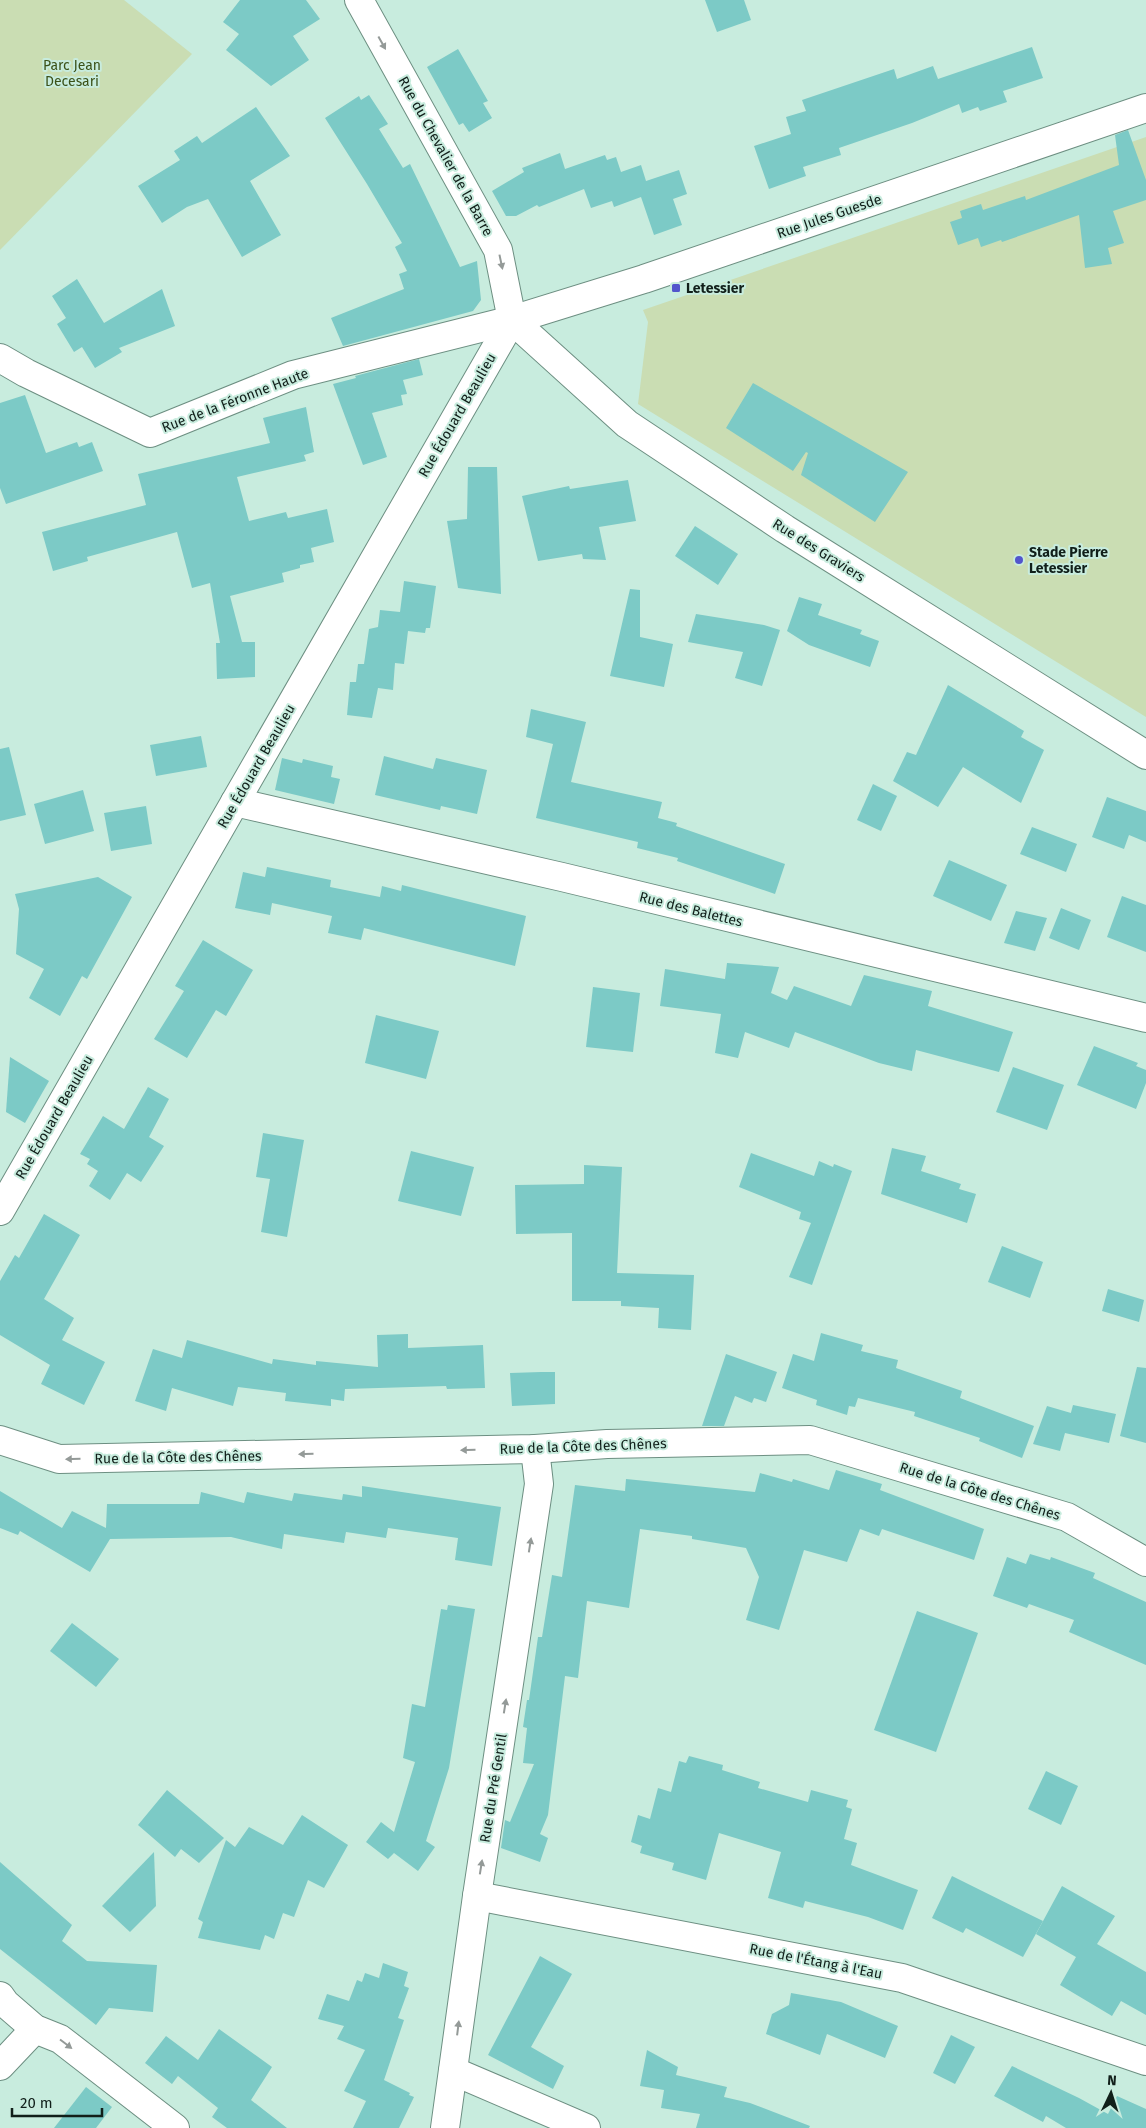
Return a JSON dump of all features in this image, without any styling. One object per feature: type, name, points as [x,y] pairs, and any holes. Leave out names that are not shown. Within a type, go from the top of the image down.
[{"type":"street","name":"Rue du Chevalier de la Barre","points":[[359,0],[498,250],[512,320]]},
{"type":"street","name":"Rue Jules Guesde","points":[[512,320],[636,282],[1146,108]]},
{"type":"street","name":"Rue de la Féronne Haute","points":[[0,358],[26,373],[150,433],[293,374],[512,320]]},
{"type":"street","name":"Rue des Graviers","points":[[512,320],[627,424],[785,529],[1146,755]]},
{"type":"street","name":"Rue Édouard Beaulieu","points":[[0,1211],[512,320]]},
{"type":"street","name":"Rue des Balettes","points":[[235,802],[562,877],[1146,1018]]},
{"type":"street","name":"Rue de la Côte des Chênes","points":[[0,1440],[59,1459],[535,1449],[590,1444],[810,1440],[1067,1517],[1146,1562]]},
{"type":"street","name":"Rue du Pré Gentil","points":[[445,2128],[477,1896],[539,1484],[535,1449]]},
{"type":"street","name":"Rue de l'Étang à l'Eau","points":[[477,1896],[902,1978],[1146,2061]]},
{"type":"street","points":[[0,1996],[5,2003],[34,2029],[60,2038],[175,2128]]},
{"type":"street","points":[[0,2066],[34,2029]]},
{"type":"street","points":[[453,2071],[586,2128]]},
{"type":"green space","name":"Parc Jean Decesari","points":[[0,0],[124,0],[192,54],[0,250]]},
{"type":"green space","name":"Stade Pierre Letessier","points":[[1146,137],[1146,717],[638,404],[648,322],[643,310]]},
{"type":"building","points":[[240,0],[306,0],[320,19],[293,36],[309,60],[271,86],[226,50],[239,34],[223,22]]},
{"type":"building","points":[[705,0],[744,0],[751,20],[717,32]]},
{"type":"building","points":[[1032,47],[1043,78],[1003,91],[1007,102],[980,111],[978,107],[962,113],[959,104],[912,123],[839,148],[841,155],[803,167],[806,176],[769,189],[754,146],[791,134],[786,117],[806,111],[802,100],[894,69],[897,79],[933,66],[938,79]]},
{"type":"building","points":[[458,49],[488,101],[483,103],[492,118],[469,132],[463,123],[459,125],[427,67]]},
{"type":"building","points":[[369,95],[388,124],[379,129],[403,168],[410,164],[460,267],[477,261],[481,300],[473,311],[343,346],[331,318],[404,289],[399,274],[407,271],[395,247],[402,243],[325,118],[359,96],[361,100]]},
{"type":"building","points":[[256,107],[290,156],[250,181],[281,235],[242,257],[208,199],[187,207],[162,223],[138,186],[180,160],[174,151],[197,136],[202,143]]},
{"type":"building","points":[[1128,130],[1146,180],[1146,200],[1113,211],[1124,243],[1108,248],[1112,264],[1085,268],[1079,215],[1002,242],[1001,240],[981,247],[978,238],[958,245],[950,222],[962,218],[960,211],[981,204],[983,210],[1025,196],[1026,200],[1119,165],[1115,135]]},
{"type":"building","points":[[560,153],[565,169],[605,155],[607,160],[616,157],[621,172],[641,165],[646,181],[679,170],[687,194],[673,199],[682,225],[654,235],[641,197],[614,207],[612,201],[591,208],[584,189],[539,207],[537,205],[516,216],[506,216],[492,191],[524,172],[522,168]]},
{"type":"building","points":[[77,279],[104,323],[162,289],[175,326],[119,348],[122,352],[95,368],[82,347],[74,352],[57,324],[66,318],[52,296]]},
{"type":"building","points":[[419,359],[423,375],[403,380],[407,394],[401,395],[403,405],[372,413],[387,457],[363,465],[333,384],[356,378],[355,376]]},
{"type":"building","points":[[753,383],[908,472],[875,522],[801,475],[808,453],[806,452],[793,471],[726,428]]},
{"type":"building","points":[[25,395],[46,453],[77,442],[79,447],[92,442],[103,471],[6,504],[0,488],[0,403]]},
{"type":"building","points":[[306,407],[314,452],[304,455],[306,461],[237,477],[249,521],[286,512],[288,518],[327,509],[334,542],[311,548],[314,562],[300,565],[300,568],[282,573],[284,582],[230,596],[242,642],[255,642],[255,677],[217,679],[216,643],[220,643],[210,583],[192,588],[177,532],[87,557],[88,561],[53,571],[42,532],[146,505],[138,474],[270,443],[263,418]]},
{"type":"building","points":[[468,467],[497,467],[501,594],[458,588],[447,521],[467,519]]},
{"type":"building","points":[[628,480],[636,521],[599,527],[606,560],[583,559],[582,554],[538,561],[522,496],[569,486],[570,489]]},
{"type":"building","points":[[695,526],[738,554],[718,585],[675,556]]},
{"type":"building","points":[[404,581],[436,586],[430,628],[426,628],[425,633],[408,631],[404,664],[395,663],[393,690],[378,688],[372,718],[347,715],[350,682],[356,682],[358,664],[364,664],[369,629],[378,627],[380,610],[400,612]]},
{"type":"building","points":[[630,589],[640,590],[640,637],[673,644],[664,687],[610,676]]},
{"type":"building","points":[[799,597],[822,604],[818,615],[862,630],[860,634],[879,641],[870,667],[809,645],[787,631]]},
{"type":"building","points":[[696,614],[764,625],[780,630],[762,686],[735,678],[743,652],[688,642]]},
{"type":"building","points":[[948,685],[1024,731],[1021,737],[1044,750],[1021,803],[963,767],[938,807],[893,781],[907,752],[916,755]]},
{"type":"building","points":[[531,709],[586,722],[571,782],[662,802],[658,818],[677,823],[676,826],[785,864],[775,894],[677,861],[678,858],[637,848],[638,842],[536,818],[553,744],[526,737]]},
{"type":"building","points":[[201,736],[207,767],[156,776],[150,745]]},
{"type":"building","points":[[9,747],[26,815],[0,821],[0,749]]},
{"type":"building","points":[[384,756],[433,769],[436,758],[487,770],[477,814],[441,806],[440,810],[375,795]]},
{"type":"building","points":[[282,758],[302,763],[303,759],[333,766],[331,777],[340,779],[334,804],[275,790]]},
{"type":"building","points":[[873,784],[897,796],[881,831],[857,820]]},
{"type":"building","points":[[83,790],[94,831],[45,844],[34,804]]},
{"type":"building","points":[[1107,797],[1146,811],[1146,842],[1129,835],[1124,849],[1092,837]]},
{"type":"building","points":[[146,806],[152,844],[111,851],[104,813]]},
{"type":"building","points":[[1032,827],[1077,844],[1066,872],[1020,854]]},
{"type":"building","points":[[949,860],[1007,885],[991,921],[933,896]]},
{"type":"building","points":[[267,867],[331,880],[330,887],[380,897],[382,886],[401,891],[402,885],[526,916],[515,966],[364,928],[361,940],[328,933],[332,916],[272,903],[270,915],[235,908],[243,872],[265,877]]},
{"type":"building","points":[[98,877],[132,897],[87,979],[82,976],[60,1016],[29,998],[44,969],[16,954],[19,909],[15,894]]},
{"type":"building","points":[[1122,896],[1146,905],[1146,952],[1107,937]]},
{"type":"building","points":[[1061,908],[1091,920],[1079,950],[1049,938]]},
{"type":"building","points":[[1016,911],[1047,918],[1035,951],[1004,943]]},
{"type":"building","points":[[203,940],[253,970],[226,1016],[216,1010],[187,1058],[154,1039],[184,991],[175,986]]},
{"type":"building","points":[[727,963],[779,967],[771,993],[787,1000],[794,986],[851,1006],[864,975],[932,991],[928,1006],[1013,1032],[999,1072],[916,1050],[912,1071],[879,1063],[795,1032],[789,1048],[745,1032],[738,1058],[715,1053],[721,1014],[660,1006],[665,969],[725,979]]},
{"type":"building","points":[[593,987],[640,993],[633,1052],[586,1047]]},
{"type":"building","points":[[376,1015],[439,1031],[426,1079],[365,1063]]},
{"type":"building","points":[[1094,1046],[1138,1063],[1136,1066],[1146,1070],[1146,1083],[1136,1109],[1077,1085]]},
{"type":"building","points":[[10,1057],[49,1081],[25,1123],[6,1112]]},
{"type":"building","points":[[1013,1067],[1064,1085],[1047,1130],[996,1112]]},
{"type":"building","points":[[148,1087],[169,1099],[149,1137],[164,1146],[141,1182],[127,1173],[110,1200],[89,1186],[98,1171],[87,1164],[90,1159],[80,1154],[103,1116],[124,1129]]},
{"type":"building","points":[[263,1133],[304,1140],[287,1237],[261,1232],[270,1179],[256,1177]]},
{"type":"building","points":[[892,1148],[926,1156],[921,1171],[961,1184],[959,1189],[976,1194],[967,1223],[881,1194]]},
{"type":"building","points":[[411,1151],[474,1167],[461,1216],[398,1201]]},
{"type":"building","points":[[751,1153],[814,1176],[819,1161],[833,1167],[834,1164],[852,1171],[812,1285],[789,1277],[811,1223],[799,1219],[801,1212],[739,1187]]},
{"type":"building","points":[[584,1165],[622,1167],[617,1273],[694,1275],[691,1330],[658,1328],[659,1308],[621,1306],[621,1301],[572,1301],[572,1233],[516,1234],[515,1185],[584,1184]]},
{"type":"building","points":[[44,1214],[80,1235],[44,1299],[74,1318],[62,1340],[105,1362],[84,1405],[41,1384],[50,1365],[0,1335],[0,1281],[15,1255],[19,1258]]},
{"type":"building","points":[[1002,1246],[1043,1262],[1030,1298],[988,1282]]},
{"type":"building","points":[[1108,1289],[1144,1300],[1139,1322],[1102,1311]]},
{"type":"building","points":[[821,1333],[863,1345],[861,1351],[898,1360],[896,1368],[962,1391],[960,1398],[1034,1426],[1022,1458],[979,1441],[980,1438],[914,1416],[915,1412],[858,1398],[855,1407],[849,1406],[847,1415],[816,1405],[817,1400],[782,1388],[793,1354],[814,1361]]},
{"type":"building","points":[[408,1334],[408,1348],[483,1345],[485,1388],[447,1389],[446,1386],[345,1389],[344,1401],[331,1399],[331,1406],[285,1401],[286,1393],[238,1387],[233,1406],[172,1388],[166,1411],[135,1401],[153,1349],[182,1358],[187,1340],[272,1364],[273,1359],[316,1365],[316,1361],[378,1367],[377,1335]]},
{"type":"building","points":[[726,1354],[777,1372],[766,1402],[754,1398],[752,1403],[735,1396],[724,1426],[702,1426]]},
{"type":"building","points":[[1137,1367],[1146,1368],[1146,1443],[1120,1436]]},
{"type":"building","points":[[555,1372],[555,1404],[512,1406],[510,1373]]},
{"type":"building","points":[[1073,1405],[1116,1414],[1109,1443],[1065,1433],[1060,1451],[1033,1444],[1047,1406],[1071,1413]]},
{"type":"building","points":[[836,1470],[882,1484],[880,1490],[984,1529],[974,1560],[882,1529],[879,1536],[860,1529],[847,1562],[804,1550],[779,1630],[746,1620],[759,1577],[746,1548],[692,1539],[692,1536],[640,1529],[629,1608],[587,1601],[578,1678],[565,1676],[548,1815],[540,1834],[548,1838],[540,1862],[501,1848],[505,1820],[510,1822],[534,1764],[523,1763],[527,1728],[523,1727],[538,1637],[542,1637],[552,1575],[562,1577],[575,1485],[625,1491],[626,1479],[755,1492],[760,1473],[792,1482],[793,1479],[829,1490]]},
{"type":"building","points":[[362,1486],[501,1507],[492,1566],[455,1560],[458,1538],[388,1528],[386,1538],[346,1532],[344,1543],[284,1534],[282,1549],[231,1537],[110,1539],[90,1572],[20,1531],[18,1535],[0,1528],[0,1491],[62,1528],[72,1511],[106,1528],[107,1504],[199,1504],[201,1492],[244,1503],[247,1492],[292,1501],[294,1493],[342,1500],[343,1494],[362,1497]]},
{"type":"building","points":[[1030,1554],[1050,1560],[1051,1557],[1095,1573],[1093,1578],[1146,1602],[1146,1665],[1069,1632],[1074,1620],[1029,1604],[1027,1608],[993,1596],[1007,1557],[1026,1564]]},
{"type":"building","points":[[448,1605],[475,1609],[449,1768],[426,1841],[435,1847],[418,1871],[394,1853],[388,1859],[366,1842],[381,1822],[394,1832],[415,1762],[403,1758],[412,1704],[425,1707],[441,1609],[447,1610]]},
{"type":"building","points":[[917,1611],[978,1633],[936,1752],[874,1730]]},
{"type":"building","points":[[72,1623],[119,1659],[96,1687],[50,1651]]},
{"type":"building","points":[[689,1756],[723,1765],[722,1770],[760,1782],[758,1788],[808,1802],[811,1790],[848,1800],[846,1807],[852,1809],[844,1839],[857,1843],[851,1865],[918,1890],[903,1930],[868,1917],[805,1901],[803,1908],[768,1898],[781,1852],[719,1833],[706,1880],[672,1870],[674,1863],[640,1853],[642,1846],[631,1842],[638,1815],[650,1819],[658,1788],[671,1792],[679,1761],[686,1763]]},
{"type":"building","points":[[1046,1771],[1078,1786],[1061,1825],[1028,1809]]},
{"type":"building","points":[[167,1790],[224,1838],[199,1863],[181,1849],[175,1857],[138,1825]]},
{"type":"building","points":[[302,1815],[348,1845],[324,1888],[308,1880],[294,1917],[283,1913],[274,1939],[265,1935],[260,1950],[198,1938],[203,1922],[198,1919],[226,1840],[235,1847],[249,1827],[283,1845]]},
{"type":"building","points":[[154,1852],[156,1906],[130,1932],[102,1906]]},
{"type":"building","points":[[0,1862],[72,1925],[62,1941],[87,1961],[157,1965],[153,2012],[109,2008],[96,2025],[0,1949]]},
{"type":"building","points":[[952,1876],[1043,1921],[1023,1957],[966,1928],[963,1933],[932,1918]]},
{"type":"building","points":[[1062,1886],[1115,1916],[1097,1944],[1146,1972],[1146,2015],[1121,2001],[1112,2016],[1060,1985],[1076,1957],[1036,1934]]},
{"type":"building","points":[[540,1956],[572,1974],[531,2047],[564,2066],[553,2089],[488,2055]]},
{"type":"building","points":[[383,1963],[408,1972],[404,1986],[409,1988],[398,2018],[404,2020],[384,2080],[410,2093],[409,2095],[414,2097],[399,2128],[353,2128],[366,2101],[344,2091],[365,2050],[337,2039],[344,2026],[318,2019],[327,1994],[349,2001],[357,1980],[362,1982],[365,1973],[379,1978]]},
{"type":"building","points":[[791,1993],[841,2002],[898,2026],[885,2058],[827,2034],[820,2055],[766,2034],[772,2014],[789,2005]]},
{"type":"building","points":[[219,2029],[272,2067],[251,2100],[287,2128],[227,2128],[212,2117],[218,2108],[178,2076],[172,2084],[145,2063],[166,2036],[198,2060]]},
{"type":"building","points":[[951,2035],[975,2047],[955,2084],[933,2073]]},
{"type":"building","points":[[647,2050],[678,2067],[676,2075],[727,2087],[724,2097],[750,2103],[810,2126],[809,2128],[696,2128],[700,2114],[661,2108],[664,2090],[640,2086]]},
{"type":"building","points":[[1012,2066],[1108,2114],[1117,2096],[1146,2109],[1146,2128],[1066,2128],[1046,2116],[1043,2122],[994,2096]]},
{"type":"building","points":[[86,2087],[112,2107],[96,2128],[54,2128]]},
{"type":"place","name":"Letessier","points":[[676,288]]},
{"type":"place","name":"Stade Pierre Letessier","points":[[1019,560]]}]
